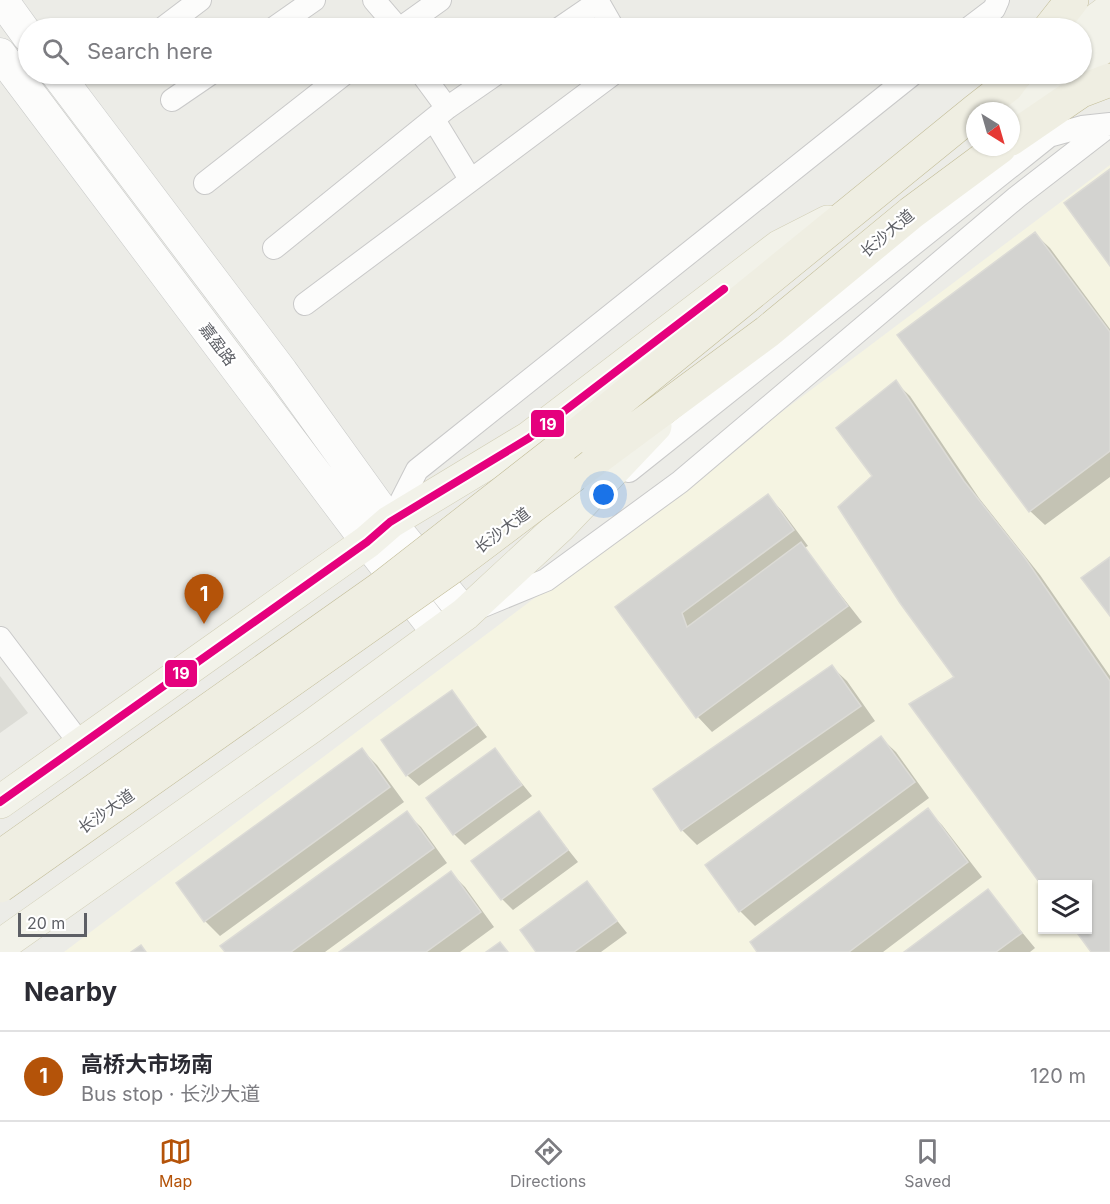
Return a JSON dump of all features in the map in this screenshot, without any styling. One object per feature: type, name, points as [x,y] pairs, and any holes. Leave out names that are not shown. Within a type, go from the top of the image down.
[{"type":"highway","points":[[1058,18],[1072,0]]},
{"type":"highway","name":"长沙大道","points":[[986,102],[1008,84]]},
{"type":"highway","points":[[1020,131],[1077,84]]},
{"type":"highway","name":"长沙大道","points":[[0,857],[381,588],[572,439],[966,118]]},
{"type":"highway","points":[[912,229],[990,156]]},
{"type":"highway","name":"长沙大道","points":[[0,886],[442,574],[701,381],[912,229]]},
{"type":"main road","points":[[1092,24],[1110,10]]},
{"type":"main road","points":[[1092,67],[1110,42]]},
{"type":"main road","points":[[1020,116],[1073,84]]},
{"type":"main road","name":"长沙大道","points":[[912,229],[975,156]]},
{"type":"main road","points":[[0,802],[82,746],[379,532],[529,438],[779,246],[853,209]]},
{"type":"main road","points":[[0,946],[312,726],[465,614],[560,526],[701,381]]},
{"type":"street","points":[[2,0],[18,22]]},
{"type":"street","points":[[176,18],[200,0]]},
{"type":"street","points":[[288,18],[314,0]]},
{"type":"street","points":[[374,0],[390,18]]},
{"type":"street","points":[[414,18],[440,0]]},
{"type":"street","points":[[982,18],[994,9],[998,0]]},
{"type":"street","points":[[574,18],[597,1],[607,18]]},
{"type":"street","name":"嘉盈路","points":[[0,54],[18,77]]},
{"type":"street","name":"嘉盈路","points":[[24,84],[379,532],[465,614]]},
{"type":"street","name":"嘉盈路","points":[[65,84],[282,372],[438,633]]},
{"type":"street","points":[[172,100],[195,84]]},
{"type":"street","points":[[205,183],[331,84]]},
{"type":"street","points":[[427,84],[470,179]]},
{"type":"street","points":[[274,248],[441,114],[482,84]]},
{"type":"street","points":[[305,304],[599,84]]},
{"type":"street","points":[[379,532],[417,470],[900,84]]},
{"type":"street","points":[[560,526],[912,229],[1048,136],[1082,127],[1110,125]]},
{"type":"street","points":[[465,614],[546,580],[680,482],[1017,197],[1110,125]]},
{"type":"street","points":[[0,638],[82,746]]},
{"type":"shaded area","points":[[1110,165],[1110,952],[64,952]]},
{"type":"shaded area","points":[[0,676],[28,713],[0,733]]},
{"type":"building","points":[[1110,169],[1110,266],[1064,203]]},
{"type":"building","points":[[1035,232],[1110,332],[1110,451],[1029,512],[897,335]]},
{"type":"building","points":[[896,380],[964,481],[1025,558],[1110,681],[1110,952],[1091,952],[1078,934],[1092,934],[1092,880],[1038,881],[909,704],[954,677],[900,603],[838,507],[872,476],[836,428]]},
{"type":"building","points":[[768,494],[794,530],[682,613],[687,627],[801,542],[848,606],[696,718],[615,607]]},
{"type":"building","points":[[1110,557],[1110,616],[1081,578]]},
{"type":"building","points":[[832,665],[861,706],[681,831],[653,789]]},
{"type":"building","points":[[452,690],[477,725],[406,776],[381,740]]},
{"type":"building","points":[[881,736],[915,782],[739,912],[705,865]]},
{"type":"building","points":[[362,748],[390,787],[204,922],[176,883]]},
{"type":"building","points":[[495,748],[522,785],[453,835],[426,798]]},
{"type":"building","points":[[928,808],[968,862],[849,952],[757,952],[750,942]]},
{"type":"building","points":[[407,811],[434,848],[291,952],[225,952],[220,946]]},
{"type":"building","points":[[539,811],[568,850],[501,900],[471,861]]},
{"type":"building","points":[[451,871],[481,912],[426,952],[339,952]]},
{"type":"building","points":[[587,881],[617,921],[574,952],[536,952],[520,930]]},
{"type":"building","points":[[988,889],[1022,933],[996,952],[904,952]]},
{"type":"building","points":[[500,942],[508,952],[486,952]]},
{"type":"building","points":[[141,945],[146,952],[131,952]]},
{"type":"transit line","name":"19","points":[[0,802],[367,542],[390,522],[529,438],[724,289]]},
{"type":"place","name":"高桥大市场南","points":[[204,624]]}]
